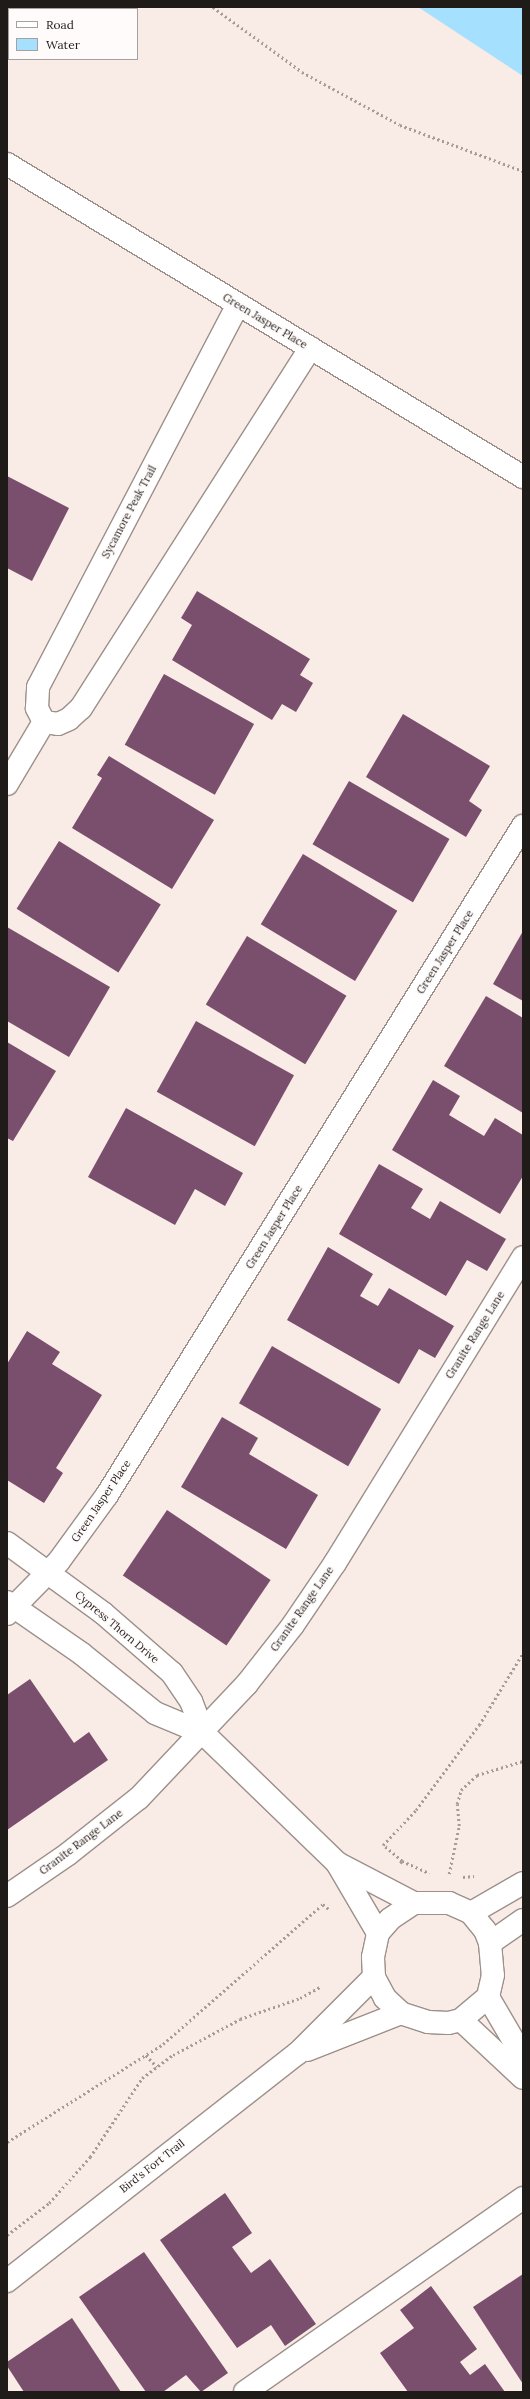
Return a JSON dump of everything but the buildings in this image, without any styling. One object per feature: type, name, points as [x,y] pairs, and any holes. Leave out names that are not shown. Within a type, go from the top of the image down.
[{"type":"street","name":"Green Jasper Place","points":[[7,164],[523,477]]},
{"type":"street","name":"Sycamore Peak Trail","points":[[44,722],[36,708],[38,687],[238,304]]},
{"type":"street","points":[[7,784],[44,722],[58,724],[69,719],[81,708],[310,348]]},
{"type":"street","name":"Green Jasper Place","points":[[10,1608],[50,1572],[107,1495],[521,836]]},
{"type":"street","name":"Granite Range Lane","points":[[7,1896],[68,1854],[139,1798],[203,1733],[246,1685],[297,1619],[335,1563],[523,1258]]},
{"type":"street","name":"Cypress Thorn Drive","points":[[7,1543],[50,1572],[141,1644],[172,1674],[191,1701],[203,1733]]},
{"type":"street","name":"Cypress Thorn Drive","points":[[10,1608],[82,1654],[155,1713],[203,1733],[337,1863],[378,1933]]},
{"type":"street","name":"Cypress Thorn Drive","points":[[337,1863],[414,1903]]},
{"type":"street","points":[[471,1913],[523,1883]]},
{"type":"street","points":[[414,1903],[449,1903],[471,1913],[485,1930],[490,1943],[493,1975],[488,1997],[461,2020],[448,2024],[428,2022],[401,2013],[385,1998],[374,1977],[373,1956],[378,1933],[390,1918],[414,1903]]},
{"type":"street","points":[[490,1943],[523,1920]]},
{"type":"street","name":"Bird's Fort Trail","points":[[7,2281],[298,2053],[374,1977]]},
{"type":"street","points":[[488,1997],[523,2057]]},
{"type":"street","name":"Bird's Fort Trail","points":[[298,2053],[401,2013]]},
{"type":"street","points":[[461,2020],[523,2078]]},
{"type":"street","points":[[245,2392],[523,2198]]},
{"type":"path","points":[[213,7],[302,72],[400,125],[523,171]]},
{"type":"path","points":[[435,1875],[402,1861],[383,1845],[416,1810],[474,1731],[523,1653]]},
{"type":"path","points":[[476,1876],[448,1877],[459,1826],[457,1804],[461,1790],[477,1775],[523,1762]]},
{"type":"path","points":[[399,1865],[402,1861]]},
{"type":"path","points":[[7,2142],[164,2044],[323,1904],[334,1915]]},
{"type":"path","points":[[7,2235],[49,2203],[90,2157],[142,2078],[173,2055],[240,2020],[300,1998],[325,1985]]},
{"type":"path","points":[[146,2055],[157,2067]]},
{"type":"water","points":[[418,7],[523,7],[523,76]]}]
